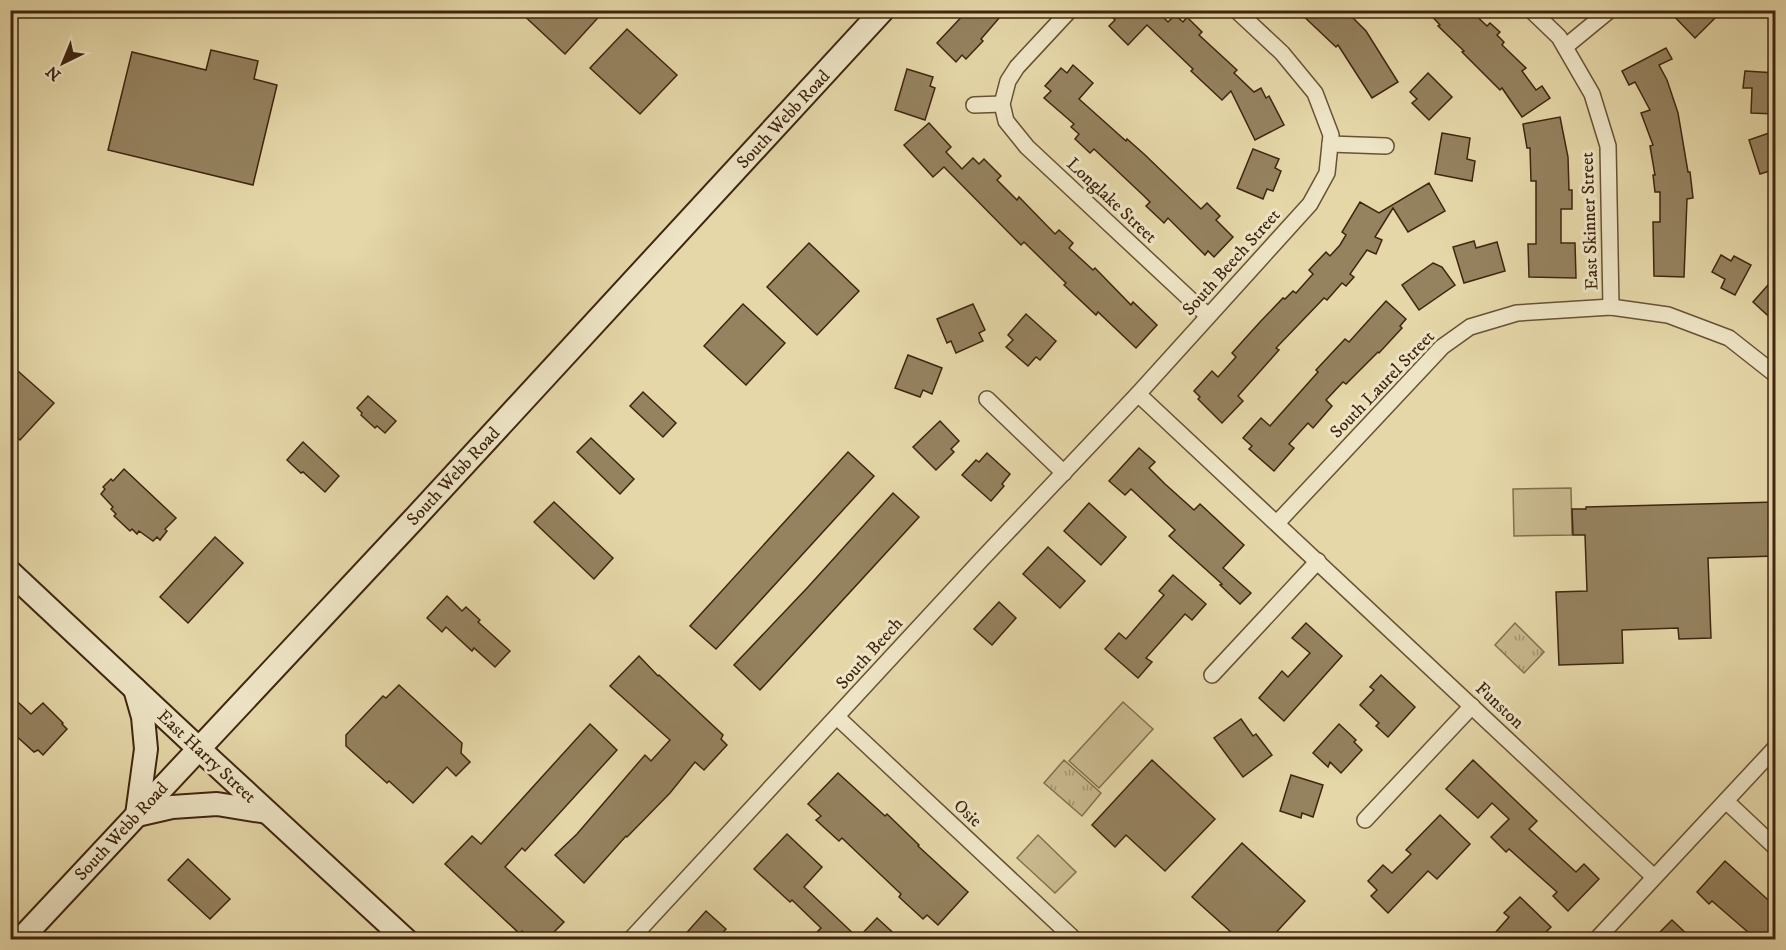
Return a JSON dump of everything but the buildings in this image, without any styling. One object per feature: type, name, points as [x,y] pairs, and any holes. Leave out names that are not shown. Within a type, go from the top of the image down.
[{"type":"main road","name":"South Webb Road","points":[[20,939],[413,520],[883,10]]},
{"type":"main road","name":"East Harry Street","points":[[10,572],[406,939]]},
{"type":"main road","points":[[135,689],[143,717],[146,749],[137,815],[172,807],[217,804],[267,812]]},
{"type":"street","points":[[974,105],[1002,104],[1008,81],[1017,67],[1070,10]]},
{"type":"street","name":"South Beech Street","points":[[1138,394],[1310,204],[1327,173],[1331,135],[1315,93],[1282,53],[1236,10]]},
{"type":"street","name":"East Skinner Street","points":[[1532,10],[1559,37],[1592,94],[1608,146],[1611,307],[1668,315],[1729,338],[1776,375]]},
{"type":"street","points":[[1565,47],[1610,10]]},
{"type":"street","name":"Longlake Street","points":[[1002,104],[1006,121],[1027,147],[1208,316]]},
{"type":"street","points":[[1330,144],[1386,146]]},
{"type":"street","name":"South Laurel Street","points":[[1277,523],[1442,347],[1470,327],[1517,313],[1611,307]]},
{"type":"street","points":[[1138,394],[1277,523]]},
{"type":"street","name":"South Beech","points":[[630,939],[1138,394]]},
{"type":"street","points":[[987,399],[1064,473]]},
{"type":"street","name":"Funston","points":[[1277,523],[1654,877]]},
{"type":"street","points":[[1212,675],[1318,561]]},
{"type":"street","points":[[1365,820],[1473,706]]},
{"type":"street","name":"Osie","points":[[837,717],[1072,937]]},
{"type":"street","points":[[1596,939],[1776,747]]},
{"type":"street","points":[[1726,801],[1776,848]]},
{"type":"green space","points":[[1571,488],[1572,535],[1514,536],[1513,489]]},
{"type":"green space","points":[[1515,623],[1544,652],[1524,673],[1495,645]]},
{"type":"green space","points":[[1123,702],[1153,729],[1099,788],[1069,761]]},
{"type":"green space","points":[[1064,760],[1101,793],[1082,816],[1044,783]]},
{"type":"green space","points":[[1038,835],[1076,872],[1055,893],[1017,858]]}]
